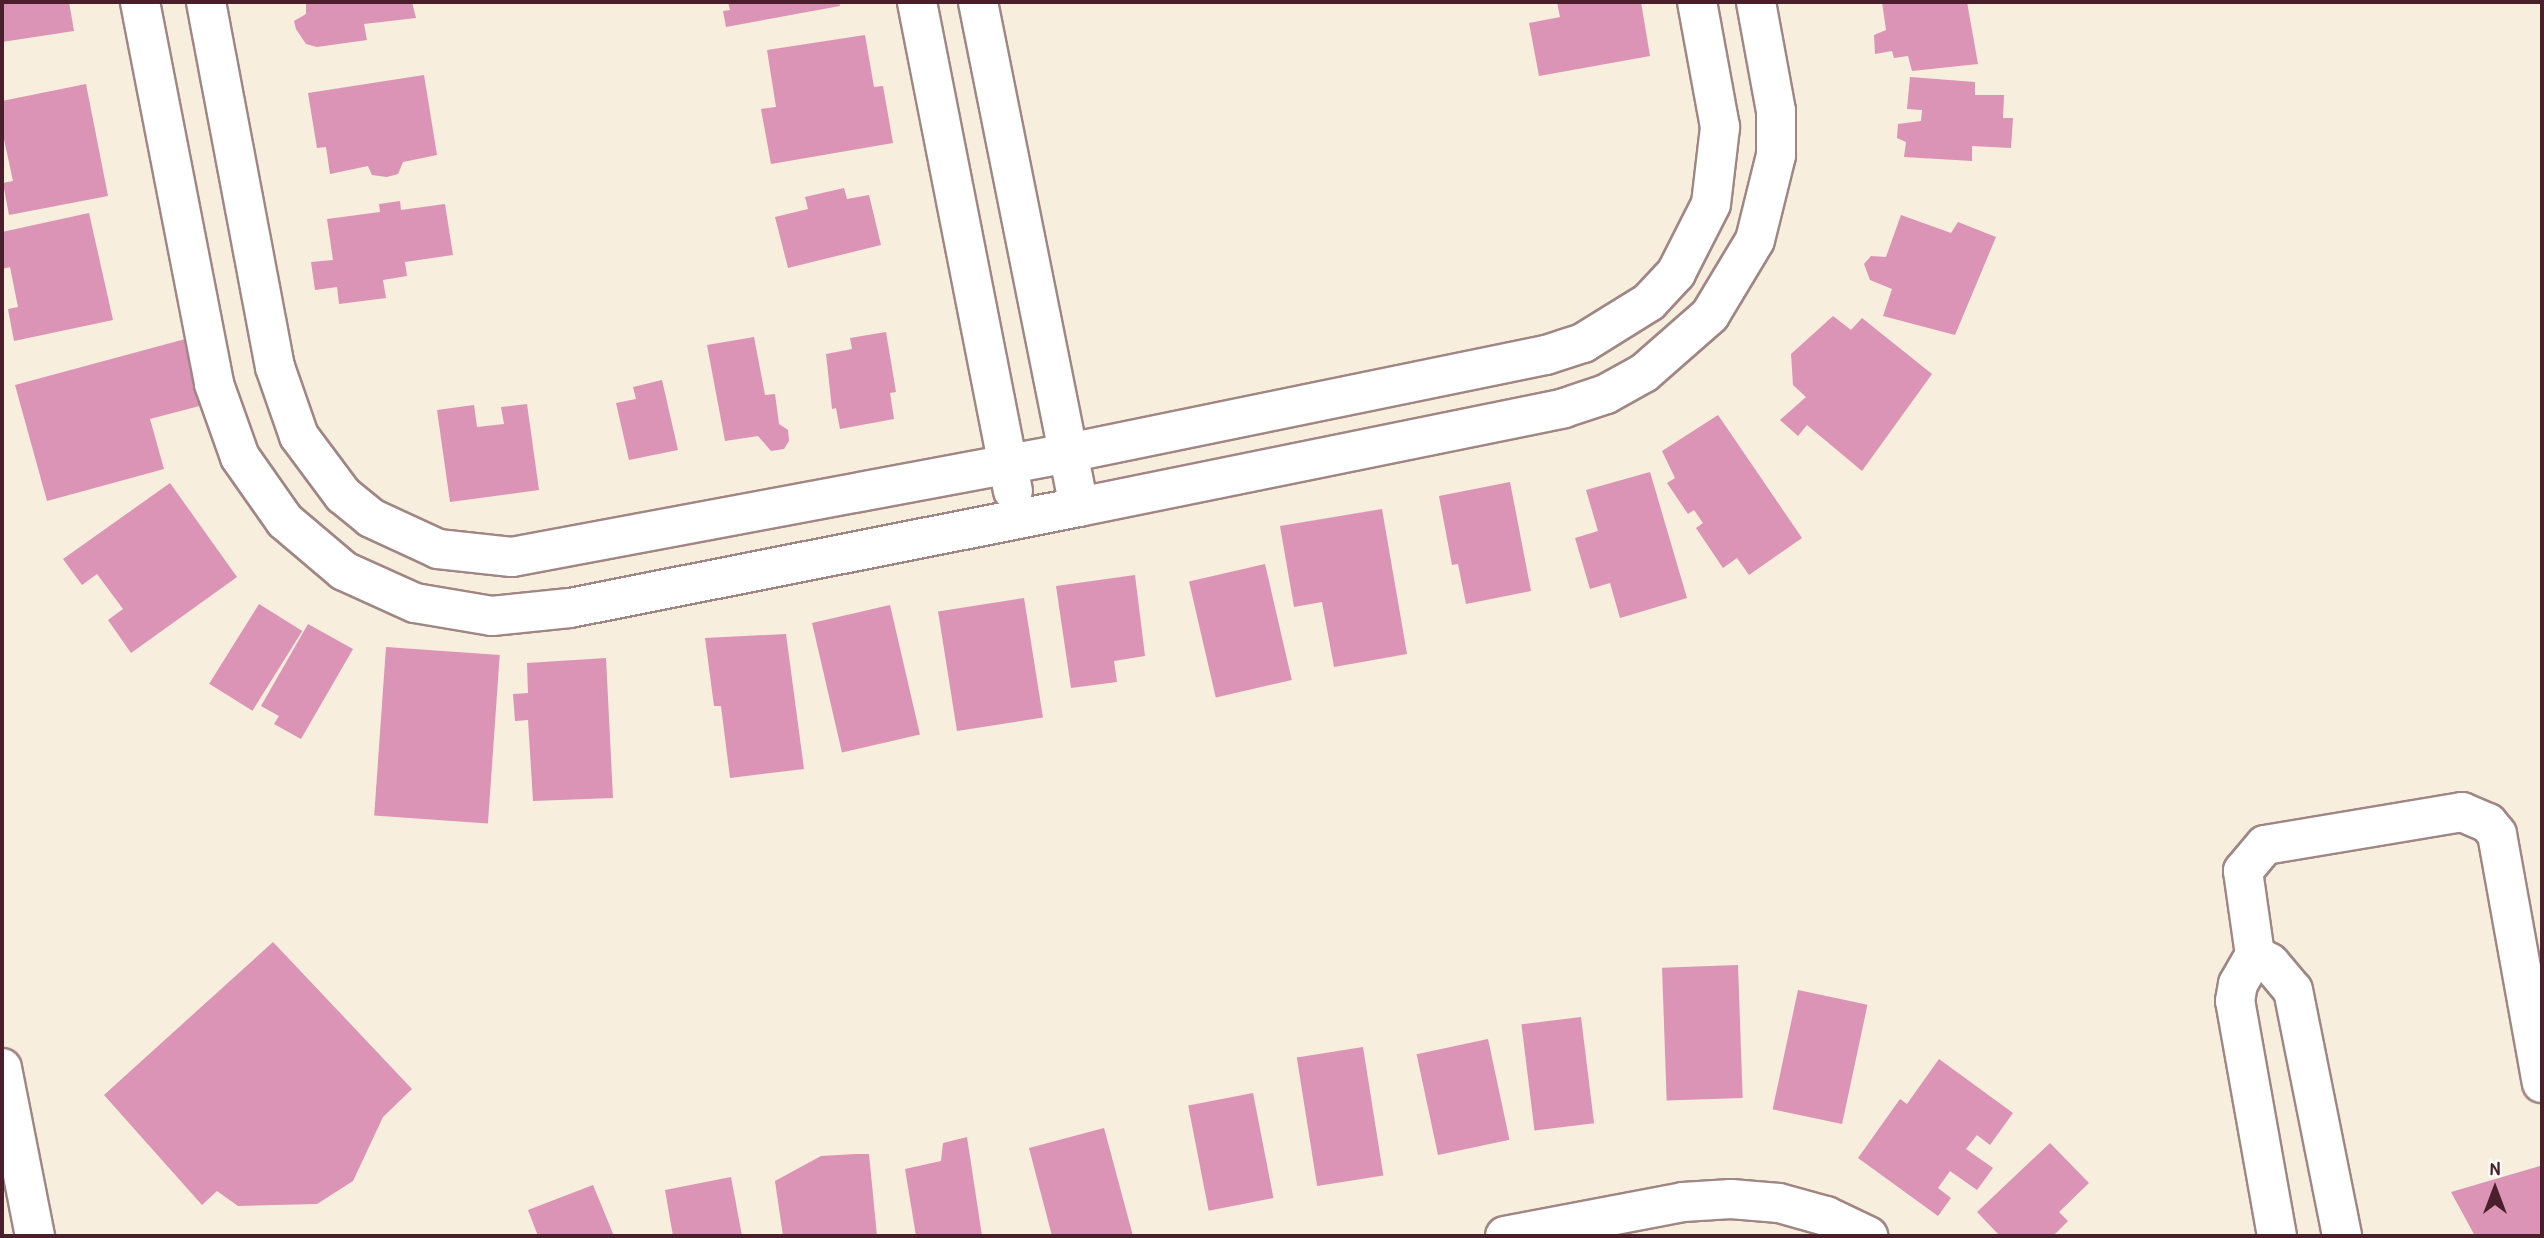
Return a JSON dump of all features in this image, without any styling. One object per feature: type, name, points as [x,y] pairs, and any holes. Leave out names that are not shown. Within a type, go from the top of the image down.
[{"type":"street","points":[[140,2],[225,421],[260,490],[312,548],[344,571],[403,598],[453,612],[531,615],[1564,408],[1606,394],[1644,373],[1710,315],[1755,240],[1768,199],[1776,155],[1776,111],[1756,2]]},
{"type":"street","points":[[206,2],[284,402],[318,467],[371,518],[438,549],[512,557],[1008,465],[1546,355],[1618,325],[1676,274],[1711,204],[1720,127],[1697,2]]},
{"type":"street","points":[[916,2],[1018,519]]},
{"type":"street","points":[[978,2],[1079,507]]},
{"type":"street","points":[[2277,1236],[2235,1009],[2238,984],[2255,955],[2242,883],[2248,861],[2265,845],[2447,814],[2476,814],[2497,834],[2542,1083]]},
{"type":"street","points":[[2255,955],[2270,963],[2293,989],[2342,1236]]},
{"type":"street","points":[[2,1068],[35,1236]]},
{"type":"street","points":[[1505,1236],[1683,1202],[1731,1199],[1779,1203],[1826,1216],[1868,1236]]},
{"type":"building","points":[[2,2],[69,2],[74,31],[2,42]]},
{"type":"building","points":[[306,2],[412,2],[416,18],[364,24],[367,40],[317,47],[306,44],[294,21],[306,14]]},
{"type":"building","points":[[728,2],[839,2],[840,6],[726,27],[723,11],[730,10]]},
{"type":"building","points":[[1557,2],[1641,2],[1650,56],[1539,76],[1529,23],[1560,17]]},
{"type":"building","points":[[1882,2],[1967,2],[1978,64],[1912,71],[1908,56],[1894,58],[1892,51],[1875,54],[1874,35],[1886,30]]},
{"type":"building","points":[[865,35],[874,87],[883,86],[893,143],[771,164],[761,109],[776,107],[767,50]]},
{"type":"building","points":[[424,75],[437,155],[403,162],[398,174],[387,177],[372,175],[368,166],[330,174],[326,147],[317,148],[308,93]]},
{"type":"building","points":[[1910,77],[1975,82],[1975,95],[2004,95],[2003,118],[2013,118],[2011,148],[1972,146],[1972,161],[1904,157],[1906,142],[1897,138],[1898,124],[1921,121],[1922,110],[1907,109]]},
{"type":"building","points":[[86,84],[108,196],[9,215],[3,183],[13,181],[2,130],[2,101]]},
{"type":"building","points":[[844,188],[847,199],[869,195],[881,245],[788,268],[775,217],[808,209],[805,197]]},
{"type":"building","points":[[400,201],[401,210],[445,204],[453,255],[405,262],[407,276],[383,280],[386,298],[339,304],[337,287],[315,290],[311,262],[333,260],[327,219],[380,212],[379,204]]},
{"type":"building","points":[[89,213],[113,320],[14,341],[8,309],[18,307],[10,267],[2,269],[2,232]]},
{"type":"building","points":[[1901,215],[1951,233],[1958,222],[1996,237],[1955,335],[1883,316],[1892,289],[1870,280],[1864,264],[1871,256],[1886,257]]},
{"type":"building","points":[[1833,316],[1851,330],[1862,318],[1932,374],[1862,471],[1807,425],[1798,436],[1780,420],[1806,397],[1793,385],[1791,354]]},
{"type":"building","points":[[886,332],[896,392],[890,393],[894,419],[840,429],[836,408],[832,409],[826,354],[852,349],[850,338]]},
{"type":"building","points":[[754,337],[765,395],[775,394],[779,424],[788,430],[789,441],[784,449],[771,451],[758,436],[725,441],[707,345]]},
{"type":"building","points":[[189,338],[207,404],[150,419],[164,469],[47,501],[15,385]]},
{"type":"building","points":[[662,380],[678,450],[629,460],[616,403],[636,399],[633,387]]},
{"type":"building","points":[[527,404],[539,490],[450,502],[437,410],[474,405],[477,427],[504,424],[501,407]]},
{"type":"building","points":[[1718,415],[1802,538],[1749,575],[1737,558],[1723,568],[1696,528],[1703,523],[1694,510],[1688,514],[1667,483],[1675,478],[1662,451]]},
{"type":"building","points":[[1650,472],[1687,598],[1620,618],[1610,583],[1590,589],[1575,538],[1598,531],[1586,490]]},
{"type":"building","points":[[1510,482],[1531,591],[1466,604],[1458,564],[1452,565],[1439,496]]},
{"type":"building","points":[[170,483],[237,577],[131,653],[108,620],[123,609],[97,574],[82,585],[63,559]]},
{"type":"building","points":[[1382,509],[1407,654],[1334,667],[1322,602],[1294,607],[1280,526]]},
{"type":"building","points":[[1265,564],[1292,680],[1216,697],[1189,582]]},
{"type":"building","points":[[1135,575],[1145,656],[1114,661],[1117,682],[1071,688],[1056,586]]},
{"type":"building","points":[[1024,598],[1043,718],[957,731],[938,612]]},
{"type":"building","points":[[259,604],[302,631],[252,711],[209,684]]},
{"type":"building","points":[[890,605],[920,735],[842,753],[812,623]]},
{"type":"building","points":[[308,624],[353,649],[301,739],[274,724],[279,716],[261,706]]},
{"type":"building","points":[[786,634],[804,769],[730,778],[721,706],[714,706],[705,638]]},
{"type":"building","points":[[386,647],[500,655],[488,824],[374,816]]},
{"type":"building","points":[[606,658],[613,798],[533,801],[528,720],[515,721],[513,694],[528,693],[527,663]]},
{"type":"building","points":[[273,942],[412,1089],[383,1117],[353,1181],[317,1204],[238,1206],[217,1191],[202,1205],[104,1095]]},
{"type":"building","points":[[1738,965],[1743,1098],[1667,1101],[1662,968]]},
{"type":"building","points":[[1798,990],[1867,1005],[1842,1124],[1773,1109]]},
{"type":"building","points":[[1581,1017],[1594,1123],[1534,1131],[1521,1024]]},
{"type":"building","points":[[1488,1039],[1509,1140],[1438,1155],[1417,1054]]},
{"type":"building","points":[[1363,1047],[1383,1175],[1317,1186],[1297,1057]]},
{"type":"building","points":[[1939,1059],[2013,1113],[1990,1145],[1977,1135],[1966,1149],[1993,1168],[1977,1190],[1950,1171],[1938,1188],[1951,1198],[1938,1216],[1858,1158],[1900,1099],[1907,1104]]},
{"type":"building","points":[[1253,1093],[1273,1198],[1209,1211],[1188,1106]]},
{"type":"building","points":[[1104,1128],[1133,1236],[1052,1236],[1029,1148]]},
{"type":"building","points":[[967,1137],[982,1236],[916,1236],[905,1169],[941,1161],[943,1143]]},
{"type":"building","points":[[2050,1143],[2089,1183],[2059,1212],[2068,1221],[2053,1236],[2000,1236],[1977,1212]]},
{"type":"building","points":[[869,1154],[877,1236],[783,1236],[775,1181],[821,1156]]},
{"type":"building","points":[[2540,1166],[2542,1236],[2475,1236],[2451,1192]]},
{"type":"building","points":[[731,1177],[742,1236],[673,1236],[665,1190]]},
{"type":"building","points":[[593,1185],[614,1236],[538,1236],[528,1210]]}]
